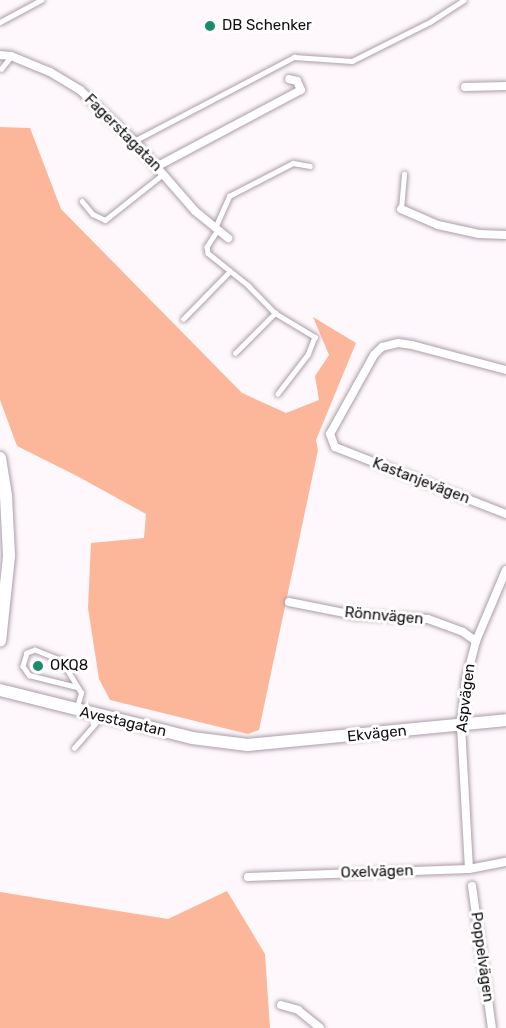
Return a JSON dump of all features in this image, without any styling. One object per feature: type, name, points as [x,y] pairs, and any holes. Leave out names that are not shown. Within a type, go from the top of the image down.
[{"type":"street","name":"Fagerstagatan","points":[[0,55],[11,56],[50,72],[80,90],[134,141],[195,211],[228,238]]},
{"type":"street","points":[[160,170],[301,90],[297,81],[288,79]]},
{"type":"street","points":[[465,87],[506,86]]},
{"type":"street","points":[[401,209],[438,225],[479,234],[506,234]]},
{"type":"street","name":"Kastanjevägen","points":[[506,370],[412,345],[398,343],[382,347],[374,355],[330,434],[335,447],[506,514]]},
{"type":"street","points":[[0,458],[6,496],[9,556],[0,641]]},
{"type":"street","name":"Aspvägen","points":[[469,869],[461,726],[466,680],[476,641],[506,570]]},
{"type":"street","name":"Rönnvägen","points":[[289,602],[354,615],[428,620],[463,632],[476,641]]},
{"type":"street","name":"Avestagatan","points":[[0,690],[76,711],[218,744],[248,746]]},
{"type":"street","name":"Ekvägen","points":[[248,746],[506,720]]},
{"type":"street","name":"Oxelvägen","points":[[248,877],[469,869],[506,862]]},
{"type":"street","name":"Poppelvägen","points":[[472,885],[492,1028]]},
{"type":"street","points":[[281,1005],[298,1010],[320,1028]]},
{"type":"lane","points":[[0,22],[41,0]]},
{"type":"lane","points":[[134,141],[294,57],[352,61],[430,22],[464,0]]},
{"type":"lane","points":[[1,69],[11,56]]},
{"type":"lane","points":[[278,394],[308,355],[315,337],[275,313],[248,285],[208,254],[207,247],[230,196],[293,162],[309,166]]},
{"type":"lane","points":[[82,201],[93,214],[105,220],[160,170]]},
{"type":"lane","points":[[401,209],[404,174]]},
{"type":"lane","points":[[183,319],[229,272]]},
{"type":"lane","points":[[235,353],[275,313]]},
{"type":"lane","points":[[76,711],[81,693],[62,661],[36,650],[27,653],[23,666],[29,675],[77,687]]},
{"type":"lane","points":[[74,748],[101,717]]},
{"type":"shaded area","points":[[0,127],[30,128],[61,209],[242,393],[286,413],[319,400],[315,376],[329,355],[313,317],[356,343],[316,440],[318,450],[259,730],[248,734],[110,700],[99,679],[88,608],[91,543],[144,538],[146,514],[17,446],[0,400]]},
{"type":"shaded area","points":[[227,891],[265,954],[270,1028],[0,1028],[0,892],[168,919]]},
{"type":"place","name":"DB Schenker","points":[[210,26]]},
{"type":"place","name":"OKQ8","points":[[38,666]]}]
